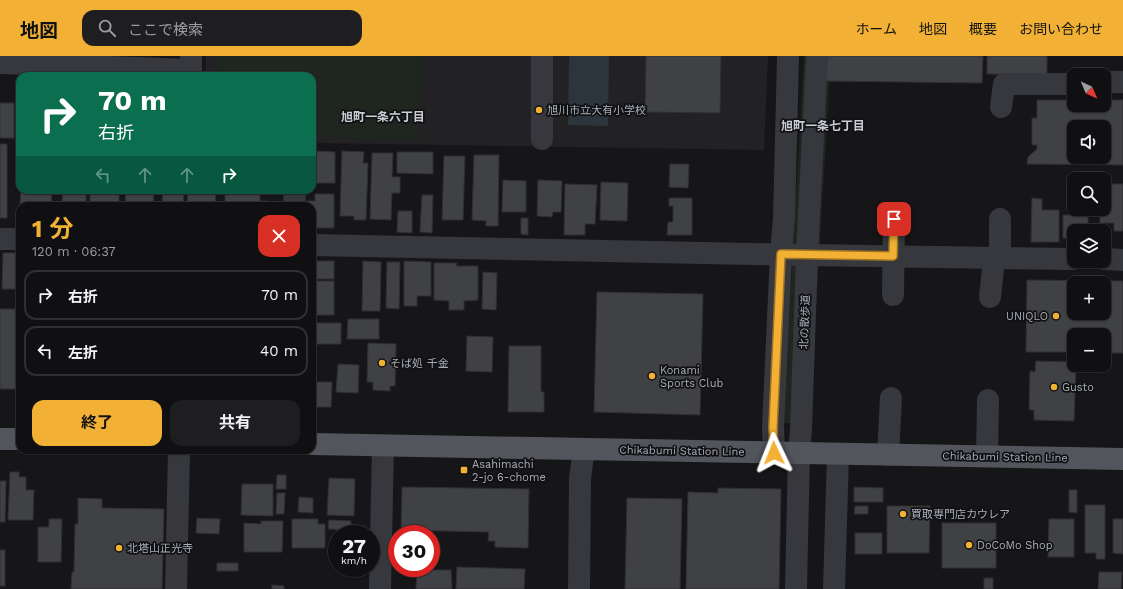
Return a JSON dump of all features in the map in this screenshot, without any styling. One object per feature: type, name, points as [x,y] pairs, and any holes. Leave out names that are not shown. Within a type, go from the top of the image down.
[{"type":"main road","points":[[0,439],[16,439]]},
{"type":"main road","name":"Chikabumi Station Line","points":[[316,444],[1123,459]]},
{"type":"street","points":[[0,63],[103,62],[191,70],[191,56]]},
{"type":"street","points":[[542,56],[542,139]]},
{"type":"street","points":[[774,453],[773,427],[784,219],[788,56]]},
{"type":"street","name":"北の散歩道","points":[[796,589],[799,453],[817,56]]},
{"type":"street","points":[[1111,82],[1123,82]]},
{"type":"street","points":[[1001,107],[1004,84],[1067,84]]},
{"type":"street","points":[[893,295],[894,219]]},
{"type":"street","points":[[990,297],[997,258],[1000,219]]},
{"type":"street","points":[[0,239],[16,239]]},
{"type":"street","points":[[316,245],[1067,259]]},
{"type":"street","points":[[1111,259],[1123,260]]},
{"type":"street","points":[[888,455],[891,398]]},
{"type":"street","points":[[987,456],[988,400]]},
{"type":"street","points":[[380,589],[383,446]]},
{"type":"street","points":[[579,589],[580,478],[584,449]]},
{"type":"street","points":[[176,589],[178,454]]},
{"type":"street","points":[[834,589],[838,454]]},
{"type":"shaded area","name":"旭川市立大有小学校","points":[[206,56],[768,56],[764,150],[316,143],[316,72],[205,72]]},
{"type":"shaded area","points":[[218,56],[422,56],[419,140],[316,137],[316,72],[218,72]]},
{"type":"shaded area","points":[[569,56],[609,56],[608,126],[568,125]]},
{"type":"shaded area","points":[[804,56],[831,56],[809,424],[783,423]]},
{"type":"building","points":[[646,56],[721,56],[720,113],[645,112]]},
{"type":"building","points":[[825,56],[983,56],[982,83],[825,81]]},
{"type":"building","points":[[987,56],[1047,56],[1047,75],[987,74]]},
{"type":"building","points":[[1037,100],[1067,100],[1067,112],[1111,112],[1111,100],[1123,100],[1123,165],[1027,164],[1028,157],[1037,149],[1037,145],[1032,145],[1032,118],[1037,118]]},
{"type":"building","points":[[0,103],[14,103],[14,138],[0,138]]},
{"type":"building","points":[[0,144],[7,144],[7,218],[0,218]]},
{"type":"building","points":[[316,151],[335,152],[335,183],[316,183]]},
{"type":"building","points":[[342,151],[364,152],[363,163],[368,163],[366,220],[354,220],[354,216],[340,216]]},
{"type":"building","points":[[397,152],[433,152],[433,174],[397,173]]},
{"type":"building","points":[[372,153],[393,153],[392,177],[400,177],[400,193],[392,193],[391,220],[370,219]]},
{"type":"building","points":[[474,155],[499,155],[498,226],[486,226],[486,221],[472,220]]},
{"type":"building","points":[[444,156],[465,156],[463,220],[442,220]]},
{"type":"building","points":[[670,164],[689,164],[688,188],[669,187]]},
{"type":"building","points":[[503,180],[526,181],[526,212],[502,212]]},
{"type":"building","points":[[538,180],[562,181],[561,212],[553,212],[552,217],[537,216]]},
{"type":"building","points":[[601,182],[628,183],[627,221],[600,220]]},
{"type":"building","points":[[565,184],[597,185],[595,224],[585,224],[585,235],[564,235]]},
{"type":"building","points":[[1111,184],[1123,184],[1123,231],[1114,231],[1114,223],[1100,223],[1100,216],[1111,216]]},
{"type":"building","points":[[21,194],[52,194],[51,202],[20,202]]},
{"type":"building","points":[[63,194],[86,194],[86,202],[62,202]]},
{"type":"building","points":[[90,194],[119,194],[119,202],[90,202]]},
{"type":"building","points":[[126,194],[154,194],[153,202],[125,202]]},
{"type":"building","points":[[163,194],[184,194],[183,202],[162,202]]},
{"type":"building","points":[[188,194],[216,194],[215,202],[187,202]]},
{"type":"building","points":[[225,194],[260,194],[260,201],[268,201],[268,202],[225,202]]},
{"type":"building","points":[[315,194],[334,194],[334,228],[316,228],[316,202],[306,202],[315,201]]},
{"type":"building","points":[[422,195],[433,195],[432,233],[420,232]]},
{"type":"building","points":[[669,198],[692,198],[692,235],[667,235],[668,222],[673,222],[673,206],[669,206]]},
{"type":"building","points":[[1032,198],[1042,199],[1042,210],[1059,210],[1059,242],[1031,242]]},
{"type":"building","points":[[398,211],[412,211],[412,233],[397,232]]},
{"type":"building","points":[[1063,215],[1088,216],[1088,224],[1067,224],[1067,238],[1063,238]]},
{"type":"building","points":[[521,218],[528,218],[528,235],[521,234]]},
{"type":"building","points":[[3,253],[16,253],[16,289],[2,289]]},
{"type":"building","points":[[316,261],[334,261],[334,279],[316,279]]},
{"type":"building","points":[[363,261],[381,262],[380,311],[362,311]]},
{"type":"building","points":[[404,261],[431,262],[431,296],[417,296],[417,306],[404,306]]},
{"type":"building","points":[[387,262],[400,262],[399,309],[386,308]]},
{"type":"building","points":[[434,263],[457,263],[456,266],[478,266],[478,300],[464,301],[464,310],[449,310],[449,301],[434,300]]},
{"type":"building","points":[[483,272],[497,273],[496,310],[482,309]]},
{"type":"building","points":[[1027,280],[1067,280],[1067,320],[1111,320],[1111,281],[1123,281],[1123,353],[1111,353],[1111,328],[1067,328],[1067,352],[1026,352]]},
{"type":"building","points":[[316,281],[334,281],[334,315],[316,315]]},
{"type":"building","points":[[597,292],[703,294],[700,415],[594,412]]},
{"type":"building","points":[[0,309],[16,309],[16,389],[0,389]]},
{"type":"building","points":[[348,319],[379,319],[379,339],[347,339]]},
{"type":"building","points":[[316,323],[341,323],[341,344],[316,344]]},
{"type":"building","points":[[467,336],[493,337],[492,372],[466,371]]},
{"type":"building","name":"そば処 千金","points":[[368,343],[396,344],[395,386],[390,386],[390,391],[373,390],[373,382],[367,382]]},
{"type":"building","points":[[509,346],[541,346],[541,392],[544,392],[544,412],[508,412]]},
{"type":"building","points":[[1036,361],[1067,362],[1067,372],[1076,372],[1074,421],[1034,420],[1034,410],[1029,410],[1030,371],[1035,372]]},
{"type":"building","points":[[338,364],[359,365],[358,393],[336,392]]},
{"type":"building","points":[[316,382],[332,382],[331,407],[316,407]]},
{"type":"building","points":[[10,472],[19,472],[19,477],[26,477],[26,490],[34,490],[33,520],[8,520]]},
{"type":"building","points":[[277,475],[286,475],[286,489],[276,489]]},
{"type":"building","points":[[329,478],[355,479],[354,516],[327,515]]},
{"type":"building","points":[[0,481],[6,481],[5,522],[0,522]]},
{"type":"building","points":[[242,484],[273,484],[273,516],[241,515]]},
{"type":"building","points":[[402,487],[529,489],[528,548],[495,547],[495,541],[488,541],[489,532],[440,531],[440,525],[401,525]]},
{"type":"building","points":[[854,487],[883,488],[883,502],[854,502]]},
{"type":"building","points":[[718,488],[781,489],[779,589],[686,589],[688,492],[718,493]]},
{"type":"building","points":[[1069,490],[1077,490],[1077,513],[1069,512]]},
{"type":"building","points":[[277,493],[285,493],[284,514],[276,514]]},
{"type":"building","points":[[299,497],[313,498],[313,513],[298,512]]},
{"type":"building","name":"北塔山正光寺","points":[[78,498],[102,499],[102,508],[164,509],[162,589],[71,589],[72,572],[74,572],[75,524],[78,524]]},
{"type":"building","points":[[627,498],[682,499],[680,589],[625,589]]},
{"type":"building","points":[[1085,505],[1105,505],[1105,559],[1096,559],[1096,553],[1085,553]]},
{"type":"building","points":[[855,506],[868,506],[868,514],[854,514]]},
{"type":"building","points":[[887,506],[930,506],[929,553],[887,553]]},
{"type":"building","points":[[197,518],[220,519],[219,534],[196,533]]},
{"type":"building","points":[[49,519],[62,519],[61,562],[38,562],[38,527],[49,527]]},
{"type":"building","points":[[292,519],[318,519],[318,524],[325,524],[325,548],[292,548]]},
{"type":"building","points":[[1049,519],[1074,519],[1074,557],[1048,557]]},
{"type":"building","points":[[1113,519],[1123,519],[1123,554],[1113,553]]},
{"type":"building","points":[[329,520],[351,521],[351,525],[328,525]]},
{"type":"building","points":[[261,521],[283,521],[282,552],[244,552],[244,523],[261,524]]},
{"type":"building","name":"DoCoMo Shop","points":[[942,523],[996,523],[996,568],[942,568]]},
{"type":"building","points":[[855,533],[882,533],[882,554],[855,554]]},
{"type":"building","points":[[0,550],[5,550],[5,586],[0,586]]},
{"type":"building","points":[[217,563],[238,563],[238,571],[217,571]]},
{"type":"building","points":[[457,567],[525,569],[524,589],[456,589]]},
{"type":"building","points":[[440,570],[451,570],[452,589],[416,589],[417,577],[440,577]]},
{"type":"building","points":[[1099,572],[1122,572],[1121,589],[1098,589]]},
{"type":"building","points":[[984,578],[993,578],[993,589],[984,589]]},
{"type":"building","points":[[272,585],[284,586],[284,589],[272,589]]},
{"type":"place","name":"旭川市立大有小学校","points":[[539,110]]},
{"type":"place","name":"UNIQLO","points":[[1056,316]]},
{"type":"place","name":"そば処 千金","points":[[382,363]]},
{"type":"place","name":"Konami Sports Club","points":[[652,376]]},
{"type":"place","name":"Gusto","points":[[1054,387]]},
{"type":"place","name":"Asahimachi 2-jo 6-chome","points":[[464,470]]},
{"type":"place","name":"買取専門店カウレア","points":[[903,514]]},
{"type":"place","name":"DoCoMo Shop","points":[[969,545]]},
{"type":"place","name":"北塔山正光寺","points":[[119,548]]},
{"type":"district","name":"旭町一条六丁目","points":[[383,117]]},
{"type":"district","name":"旭町一条七丁目","points":[[823,126]]},
{"type":"route","points":[[774,453],[773,427],[781,254],[893,256],[894,219]]}]
